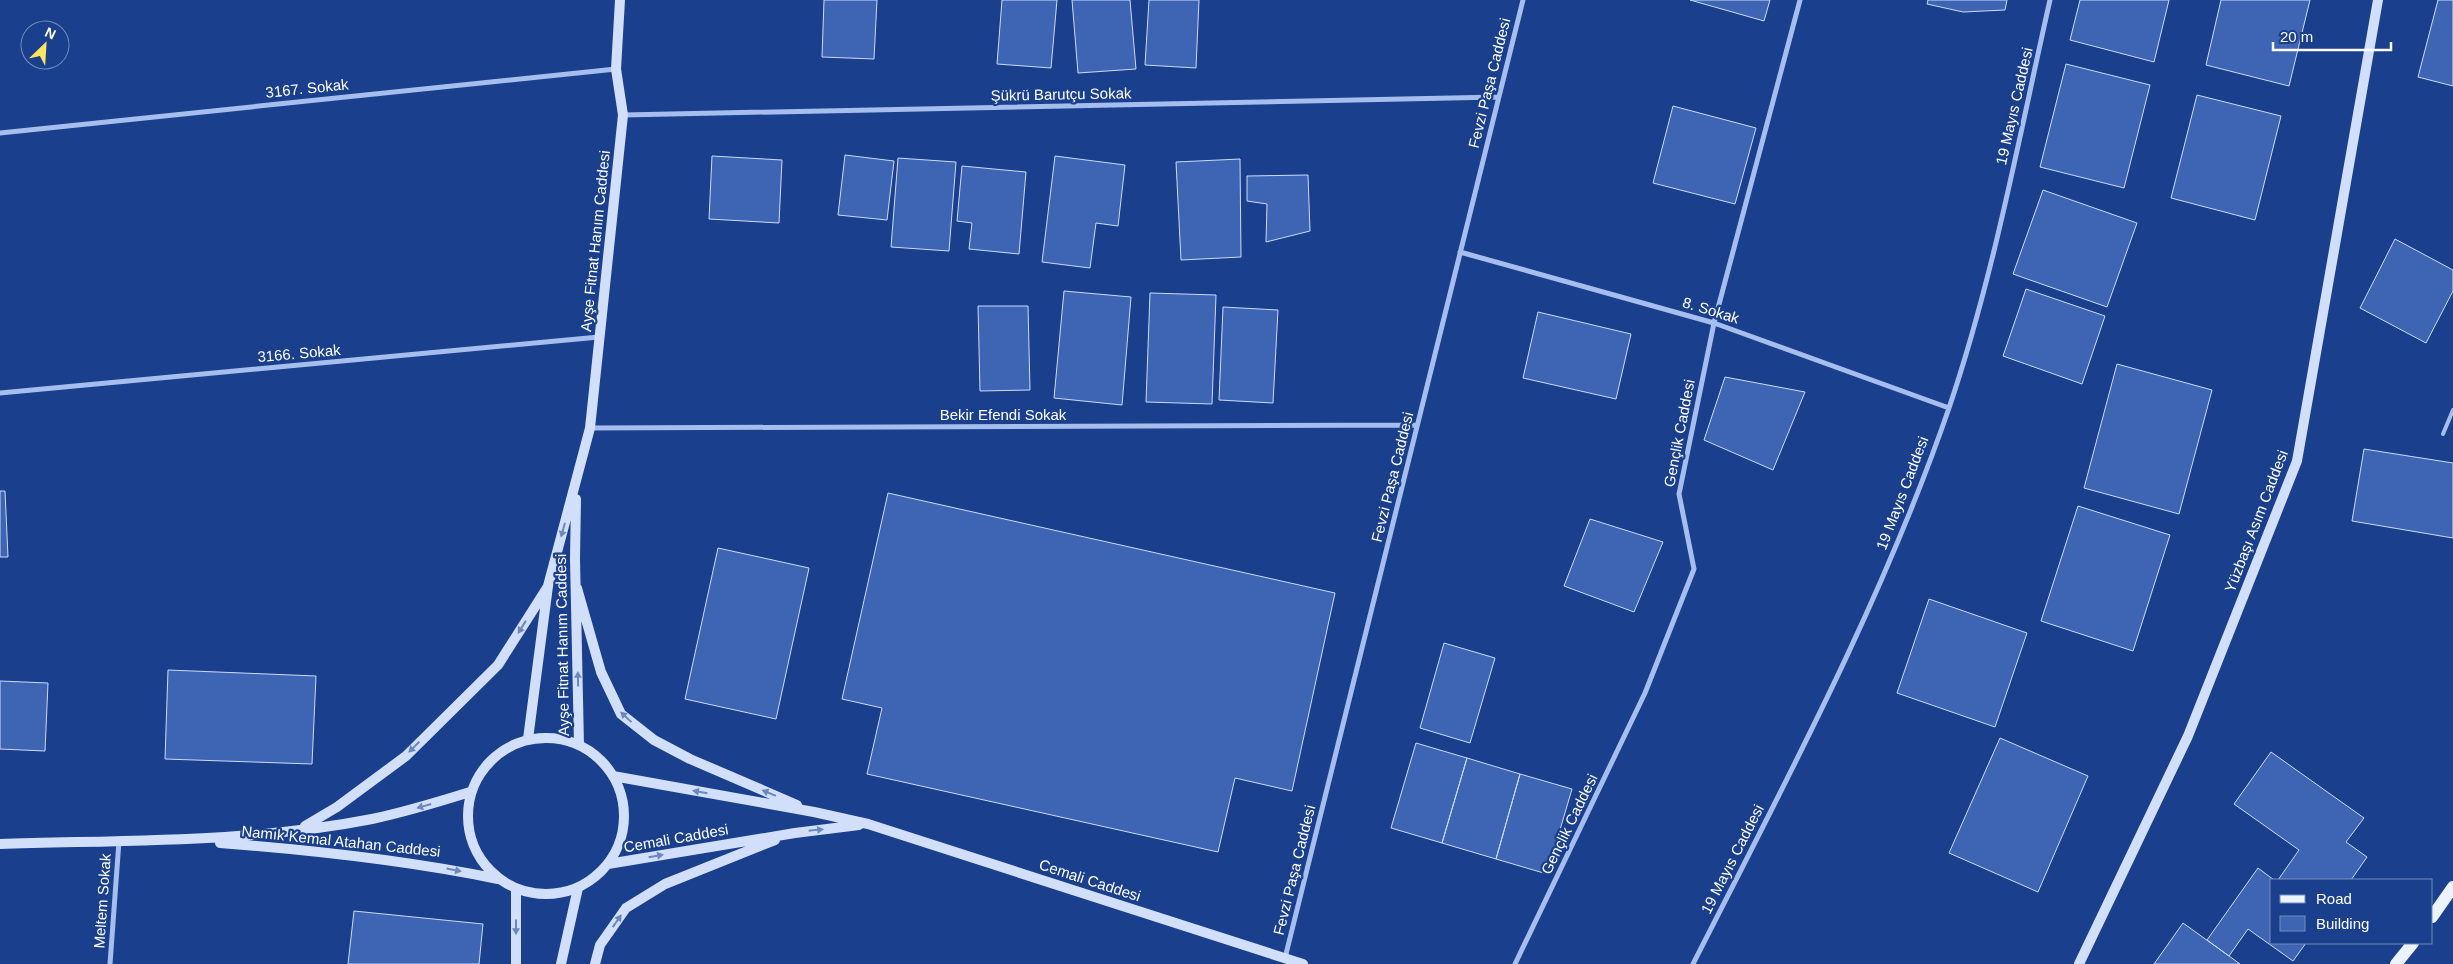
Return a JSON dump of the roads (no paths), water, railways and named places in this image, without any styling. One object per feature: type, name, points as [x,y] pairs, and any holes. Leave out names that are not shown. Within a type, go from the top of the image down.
[{"type":"main road","points":[[2433,916],[2453,887]]},
{"type":"main road","points":[[2396,964],[2412,944]]},
{"type":"street","name":"Ayşe Fitnat Hanım Caddesi","points":[[528,739],[548,586],[590,428],[623,115],[616,69],[620,0]]},
{"type":"street","name":"Fevzi Paşa Caddesi","points":[[1285,959],[1522,0]]},
{"type":"street","name":"Gençlik Caddesi","points":[[1515,964],[1645,693],[1694,568],[1679,494],[1714,323],[1800,0]]},
{"type":"street","name":"19 Mayıs Caddesi","points":[[1693,964],[1878,591],[1949,408],[1991,271],[2050,0]]},
{"type":"street","name":"Yüzbaşı Asım Caddesi","points":[[2079,964],[2188,736],[2297,461],[2378,0]]},
{"type":"street","name":"3167. Sokak","points":[[0,133],[616,69]]},
{"type":"street","name":"Şükrü Barutçu Sokak","points":[[623,115],[1499,97]]},
{"type":"street","name":"8. Sokak","points":[[1460,252],[1714,323],[1949,408]]},
{"type":"street","name":"3166. Sokak","points":[[0,393],[600,337]]},
{"type":"street","name":"Bekir Efendi Sokak","points":[[590,428],[1417,425]]},
{"type":"street","name":"Ayşe Fitnat Hanım Caddesi","points":[[576,483],[575,559],[580,745]]},
{"type":"street","points":[[300,829],[337,807],[406,756],[498,665],[548,586]]},
{"type":"street","points":[[577,588],[601,672],[621,714],[654,740],[690,759],[814,812]]},
{"type":"street","name":"Ayşe Fitnat Hanım Caddesi","points":[[545,737],[580,745],[598,758],[613,776],[622,798],[624,821],[619,844],[608,864],[595,878],[578,888],[558,894],[537,894],[516,889],[498,879],[481,861],[470,840],[467,815],[470,792],[483,768],[503,750],[528,739],[545,737]]},
{"type":"street","name":"Cemali Caddesi","points":[[613,776],[814,812],[868,824],[1303,964]]},
{"type":"street","name":"Namık Kemal Atahan Caddesi","points":[[0,844],[179,840],[237,836],[371,819],[421,807],[470,792]]},
{"type":"street","name":"Cemali Caddesi","points":[[608,864],[795,833],[868,824]]},
{"type":"street","points":[[595,964],[600,946],[626,908],[664,884],[795,833]]},
{"type":"street","name":"Namık Kemal Atahan Caddesi","points":[[179,840],[291,848],[408,862],[498,879]]},
{"type":"street","name":"Meltem Sokak","points":[[110,964],[119,841]]},
{"type":"street","points":[[561,964],[578,888]]},
{"type":"street","points":[[516,889],[516,964]]},
{"type":"lane","points":[[2443,434],[2453,410]]}]
